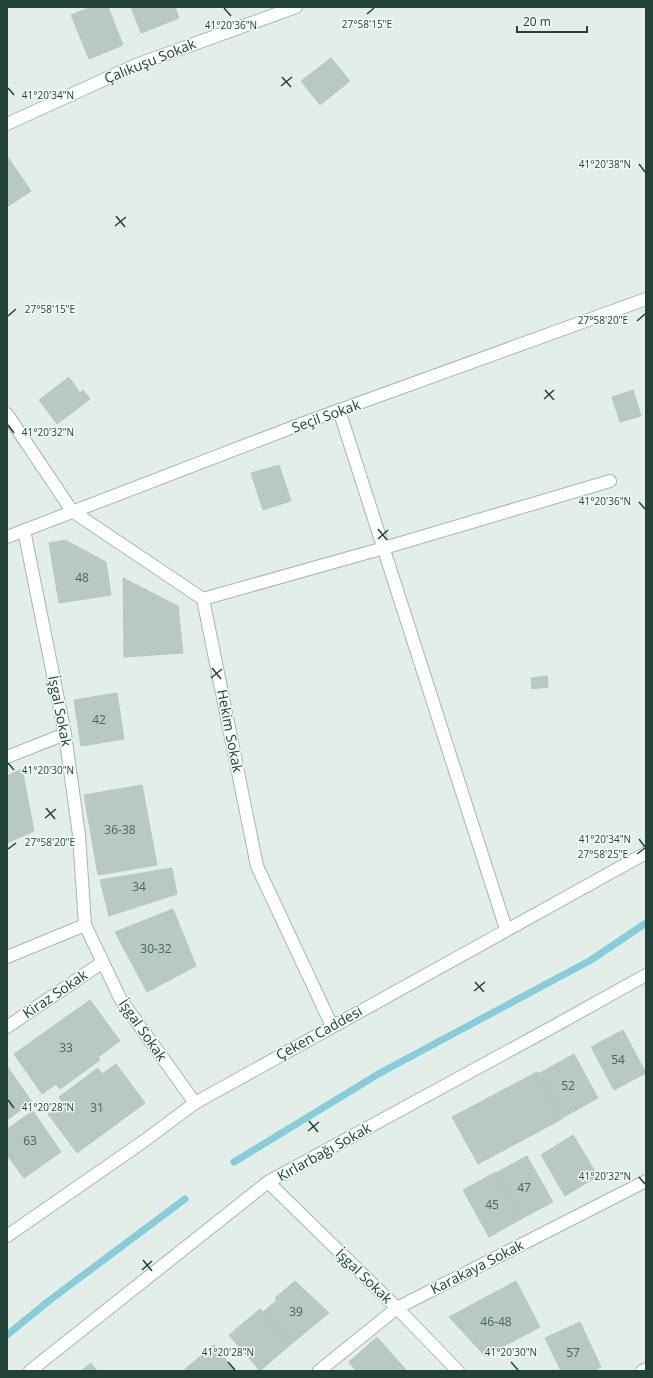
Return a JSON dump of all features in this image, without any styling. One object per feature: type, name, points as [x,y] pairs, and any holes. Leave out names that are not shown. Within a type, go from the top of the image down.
[{"type":"street","name":"Çalıkuşu Sokak","points":[[7,124],[136,65],[296,7]]},
{"type":"street","name":"Seçil Sokak","points":[[7,536],[339,410],[646,299]]},
{"type":"street","points":[[339,410],[506,929]]},
{"type":"street","points":[[7,414],[72,511],[203,599],[384,548],[610,481]]},
{"type":"street","name":"İşgal Sokak","points":[[24,530],[65,734],[79,835],[85,925],[121,1000],[195,1103]]},
{"type":"street","name":"Hekim Sokak","points":[[203,599],[257,866],[332,1026]]},
{"type":"street","points":[[7,756],[65,734]]},
{"type":"street","name":"Çeken Caddesi","points":[[7,1236],[144,1141],[195,1103],[506,929],[646,853]]},
{"type":"street","points":[[7,957],[85,925]]},
{"type":"street","name":"Kiraz Sokak","points":[[7,1027],[103,962]]},
{"type":"street","name":"Kırlarbağı Sokak","points":[[30,1371],[268,1182],[646,975]]},
{"type":"street","name":"Karakaya Sokak","points":[[319,1371],[397,1308],[646,1181]]},
{"type":"street","name":"İşgal Sokak","points":[[268,1182],[397,1308],[458,1371]]},
{"type":"street","points":[[642,1371],[646,1369]]},
{"type":"building","points":[[91,7],[108,7],[123,45],[89,59],[71,15]]},
{"type":"building","points":[[131,7],[175,7],[179,18],[141,33]]},
{"type":"building","points":[[331,58],[350,81],[320,105],[301,81]]},
{"type":"building","points":[[7,156],[31,191],[7,207]]},
{"type":"building","points":[[69,377],[80,393],[83,390],[90,399],[57,424],[39,400]]},
{"type":"building","points":[[633,390],[641,416],[620,422],[612,397]]},
{"type":"building","points":[[279,465],[291,501],[263,510],[251,473]]},
{"type":"building","points":[[65,540],[106,562],[111,595],[59,603],[49,543]]},
{"type":"building","points":[[123,578],[178,606],[183,653],[124,657]]},
{"type":"building","points":[[547,676],[548,687],[532,689],[531,678]]},
{"type":"building","points":[[117,693],[124,739],[81,746],[74,700]]},
{"type":"building","points":[[22,769],[34,831],[7,843],[7,776]]},
{"type":"building","points":[[142,785],[157,865],[98,875],[84,795]]},
{"type":"building","points":[[172,868],[177,894],[109,916],[100,880]]},
{"type":"building","points":[[173,909],[196,966],[147,992],[115,932]]},
{"type":"building","points":[[90,1000],[120,1041],[98,1057],[100,1060],[60,1089],[56,1084],[42,1094],[14,1054]]},
{"type":"building","points":[[623,1030],[646,1073],[614,1090],[591,1047]]},
{"type":"building","points":[[574,1054],[598,1098],[562,1118],[538,1074]]},
{"type":"building","points":[[116,1064],[145,1103],[77,1153],[48,1114],[63,1103],[59,1097],[98,1068],[102,1074]]},
{"type":"building","points":[[7,1066],[32,1102],[7,1120]]},
{"type":"building","points":[[537,1072],[562,1119],[478,1164],[452,1117]]},
{"type":"building","points":[[33,1111],[61,1152],[24,1178],[7,1155],[7,1129]]},
{"type":"building","points":[[573,1135],[598,1176],[565,1196],[541,1155]]},
{"type":"building","points":[[527,1156],[553,1202],[521,1219],[496,1173]]},
{"type":"building","points":[[496,1172],[521,1219],[489,1237],[463,1190]]},
{"type":"building","points":[[295,1281],[329,1313],[290,1345],[263,1312],[277,1300],[275,1298]]},
{"type":"building","points":[[516,1281],[540,1327],[485,1356],[449,1317]]},
{"type":"building","points":[[260,1309],[290,1345],[260,1371],[229,1335]]},
{"type":"building","points":[[580,1322],[601,1367],[593,1371],[561,1371],[545,1338]]},
{"type":"building","points":[[377,1337],[407,1371],[356,1371],[349,1362]]},
{"type":"building","points":[[214,1345],[235,1371],[186,1371],[185,1369]]},
{"type":"building","points":[[91,1363],[97,1371],[81,1371]]},
{"type":"waterway","points":[[234,1162],[380,1073],[591,960],[646,923]]},
{"type":"waterway","points":[[7,1335],[50,1300],[185,1199]]}]
